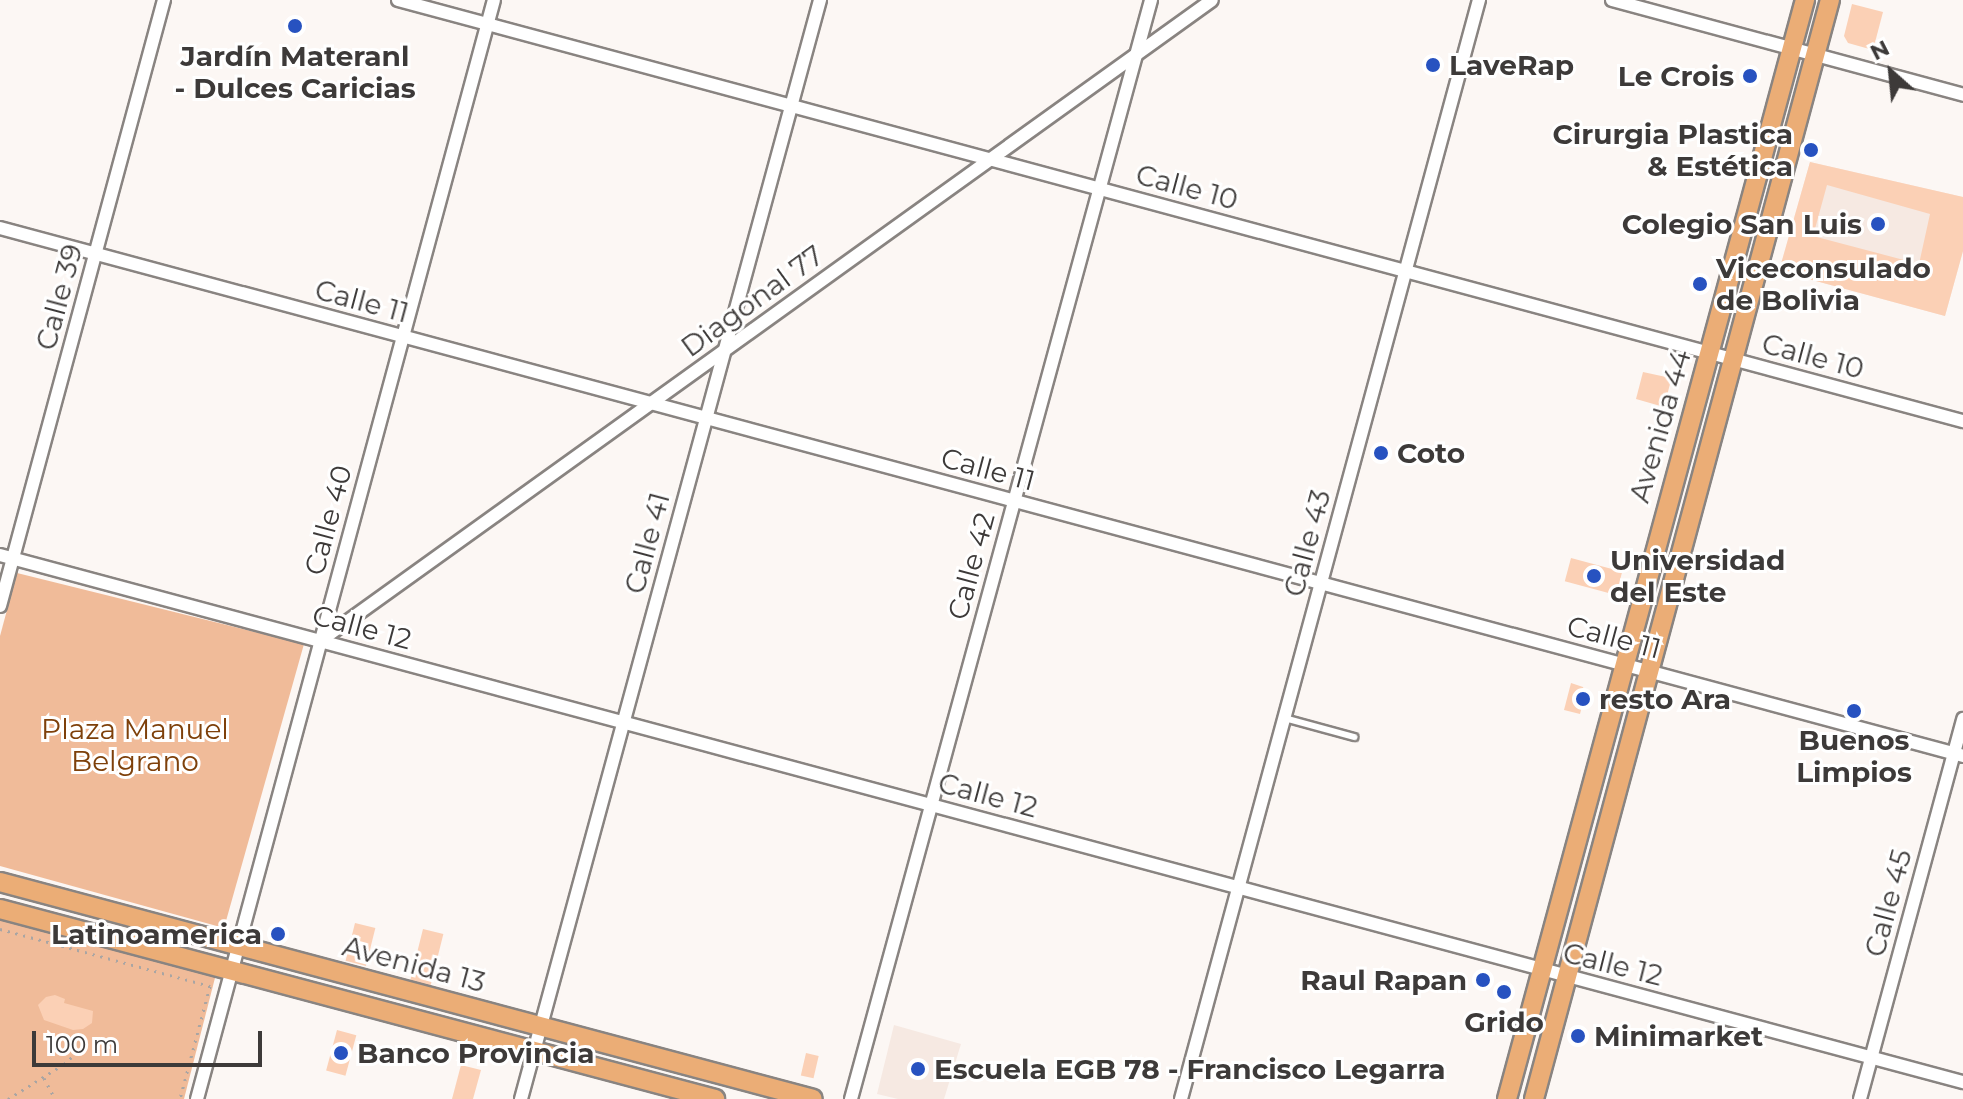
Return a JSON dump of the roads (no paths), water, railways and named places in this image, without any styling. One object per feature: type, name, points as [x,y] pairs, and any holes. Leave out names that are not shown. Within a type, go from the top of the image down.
[{"type":"main road","name":"Avenida 44","points":[[1507,1099],[1805,0]]},
{"type":"main road","name":"Avenida 44","points":[[1534,1099],[1830,0]]},
{"type":"main road","name":"Avenida 13","points":[[0,882],[813,1099]]},
{"type":"main road","name":"Avenida 13","points":[[0,909],[715,1099]]},
{"type":"street","name":"Calle 39","points":[[0,606],[6,557],[95,254],[164,0]]},
{"type":"street","name":"Calle 10","points":[[398,0],[1963,421]]},
{"type":"street","name":"Calle 40","points":[[197,1099],[494,0]]},
{"type":"street","name":"Calle 41","points":[[521,1099],[820,0]]},
{"type":"street","name":"Calle 42","points":[[851,1099],[1151,0]]},
{"type":"street","name":"Diagonal 77","points":[[320,641],[1212,0]]},
{"type":"street","name":"Calle 43","points":[[1181,1099],[1479,0]]},
{"type":"street","points":[[1612,0],[1963,95]]},
{"type":"street","name":"Calle 11","points":[[0,228],[1958,755]]},
{"type":"street","name":"Calle 12","points":[[6,557],[1963,1082]]},
{"type":"street","name":"Calle 45","points":[[1860,1099],[1958,755],[1963,719]]},
{"type":"lane","points":[[1284,718],[1354,737]]},
{"type":"place","name":"Jardín Materanl - Dulces Caricias","points":[[295,26]]},
{"type":"place","name":"LaveRap","points":[[1433,65]]},
{"type":"place","name":"Le Crois","points":[[1750,76]]},
{"type":"place","name":"Cirurgia Plastica & Estética","points":[[1811,150]]},
{"type":"place","name":"Colegio San Luis","points":[[1878,224]]},
{"type":"place","name":"Viceconsulado de Bolivia","points":[[1700,284]]},
{"type":"place","name":"Coto","points":[[1381,453]]},
{"type":"place","name":"Universidad del Este","points":[[1594,576]]},
{"type":"place","name":"resto Ara","points":[[1583,699]]},
{"type":"place","name":"Buenos Limpios","points":[[1854,711]]},
{"type":"place","name":"Latinoamerica","points":[[278,934]]},
{"type":"place","name":"Raul Rapan","points":[[1483,980]]},
{"type":"place","name":"Grido","points":[[1504,992]]},
{"type":"place","name":"Minimarket","points":[[1578,1036]]},
{"type":"place","name":"Banco Provincia","points":[[341,1053]]},
{"type":"place","name":"Escuela EGB 78 - Francisco Legarra","points":[[918,1069]]},
{"type":"park label","name":"Plaza Manuel Belgrano","points":[[135,745]]}]
